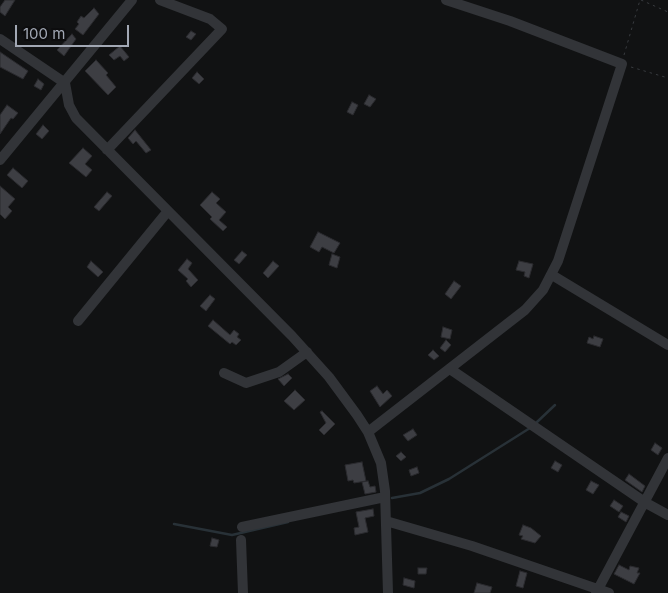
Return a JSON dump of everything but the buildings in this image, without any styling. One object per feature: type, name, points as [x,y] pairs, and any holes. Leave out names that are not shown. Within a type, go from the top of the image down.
[{"type":"street","points":[[0,159],[132,0]]},
{"type":"street","points":[[107,150],[222,30],[210,19],[160,0]]},
{"type":"street","points":[[368,432],[525,310],[544,290],[552,275],[622,64],[510,21],[446,0]]},
{"type":"street","points":[[0,39],[65,83],[69,105],[76,118],[307,352],[329,377],[368,432],[380,462],[385,497],[388,593]]},
{"type":"street","points":[[78,321],[168,211]]},
{"type":"street","points":[[552,275],[668,345]]},
{"type":"street","points":[[224,373],[246,383],[279,372],[307,352]]},
{"type":"street","points":[[450,369],[646,503],[668,515]]},
{"type":"street","points":[[598,591],[668,458]]},
{"type":"street","points":[[242,527],[385,497]]},
{"type":"street","points":[[386,520],[598,591],[609,593]]},
{"type":"street","points":[[241,540],[243,593]]},
{"type":"path","points":[[668,12],[640,0],[622,64],[668,78]]},
{"type":"waterway","points":[[537,422],[555,405]]},
{"type":"waterway","points":[[392,498],[420,493],[449,479],[530,428]]},
{"type":"waterway","points":[[174,524],[232,535],[288,522]]}]
